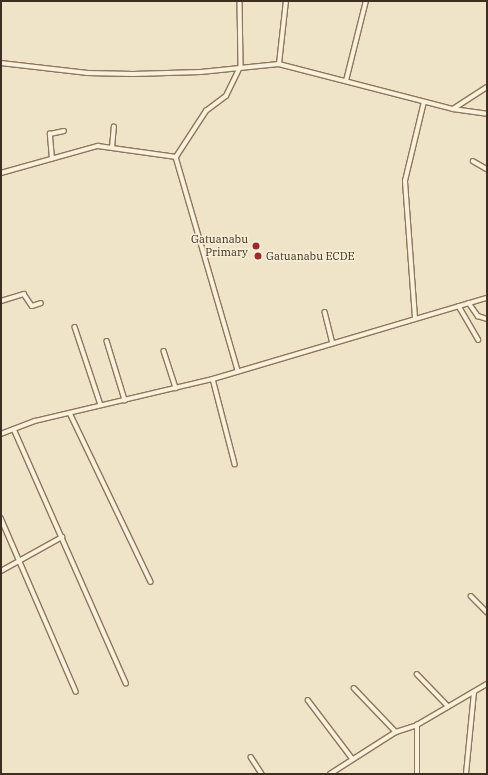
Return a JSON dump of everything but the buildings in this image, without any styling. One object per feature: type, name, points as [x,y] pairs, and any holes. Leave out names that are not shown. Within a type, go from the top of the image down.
[{"type":"street","points":[[238,371],[176,157],[206,111],[226,96],[240,68],[240,1]]},
{"type":"street","points":[[279,64],[286,1]]},
{"type":"street","points":[[346,81],[366,1]]},
{"type":"street","points":[[1,63],[87,73],[240,68],[279,64],[453,109],[487,114]]},
{"type":"street","points":[[453,109],[487,87]]},
{"type":"street","points":[[415,318],[405,181],[424,102]]},
{"type":"street","points":[[112,148],[114,127]]},
{"type":"street","points":[[52,159],[50,134],[64,131]]},
{"type":"street","points":[[1,173],[98,146],[176,157]]},
{"type":"street","points":[[473,161],[487,169]]},
{"type":"street","points":[[1,301],[24,294],[32,306],[41,303]]},
{"type":"street","points":[[1,434],[101,405],[213,380],[238,371],[415,318],[487,298]]},
{"type":"street","points":[[469,303],[478,316],[487,319]]},
{"type":"street","points":[[459,306],[479,340]]},
{"type":"street","points":[[325,312],[333,343]]},
{"type":"street","points":[[75,327],[101,405]]},
{"type":"street","points":[[107,341],[125,400]]},
{"type":"street","points":[[164,351],[176,388]]},
{"type":"street","points":[[213,380],[235,464]]},
{"type":"street","points":[[70,413],[151,582]]},
{"type":"street","points":[[14,429],[126,683]]},
{"type":"street","points":[[1,518],[76,691]]},
{"type":"street","points":[[1,571],[62,537]]},
{"type":"street","points":[[471,596],[487,612]]},
{"type":"street","points":[[417,674],[448,706]]},
{"type":"street","points":[[330,774],[352,758],[396,732],[417,725],[487,684]]},
{"type":"street","points":[[354,688],[396,732]]},
{"type":"street","points":[[466,774],[474,692]]},
{"type":"street","points":[[308,700],[352,758]]},
{"type":"street","points":[[417,725],[417,774]]},
{"type":"street","points":[[251,758],[262,774]]},
{"type":"place","name":"Gatuanabu Primary","points":[[256,246]]},
{"type":"place","name":"Gatuanabu ECDE","points":[[258,256]]}]
